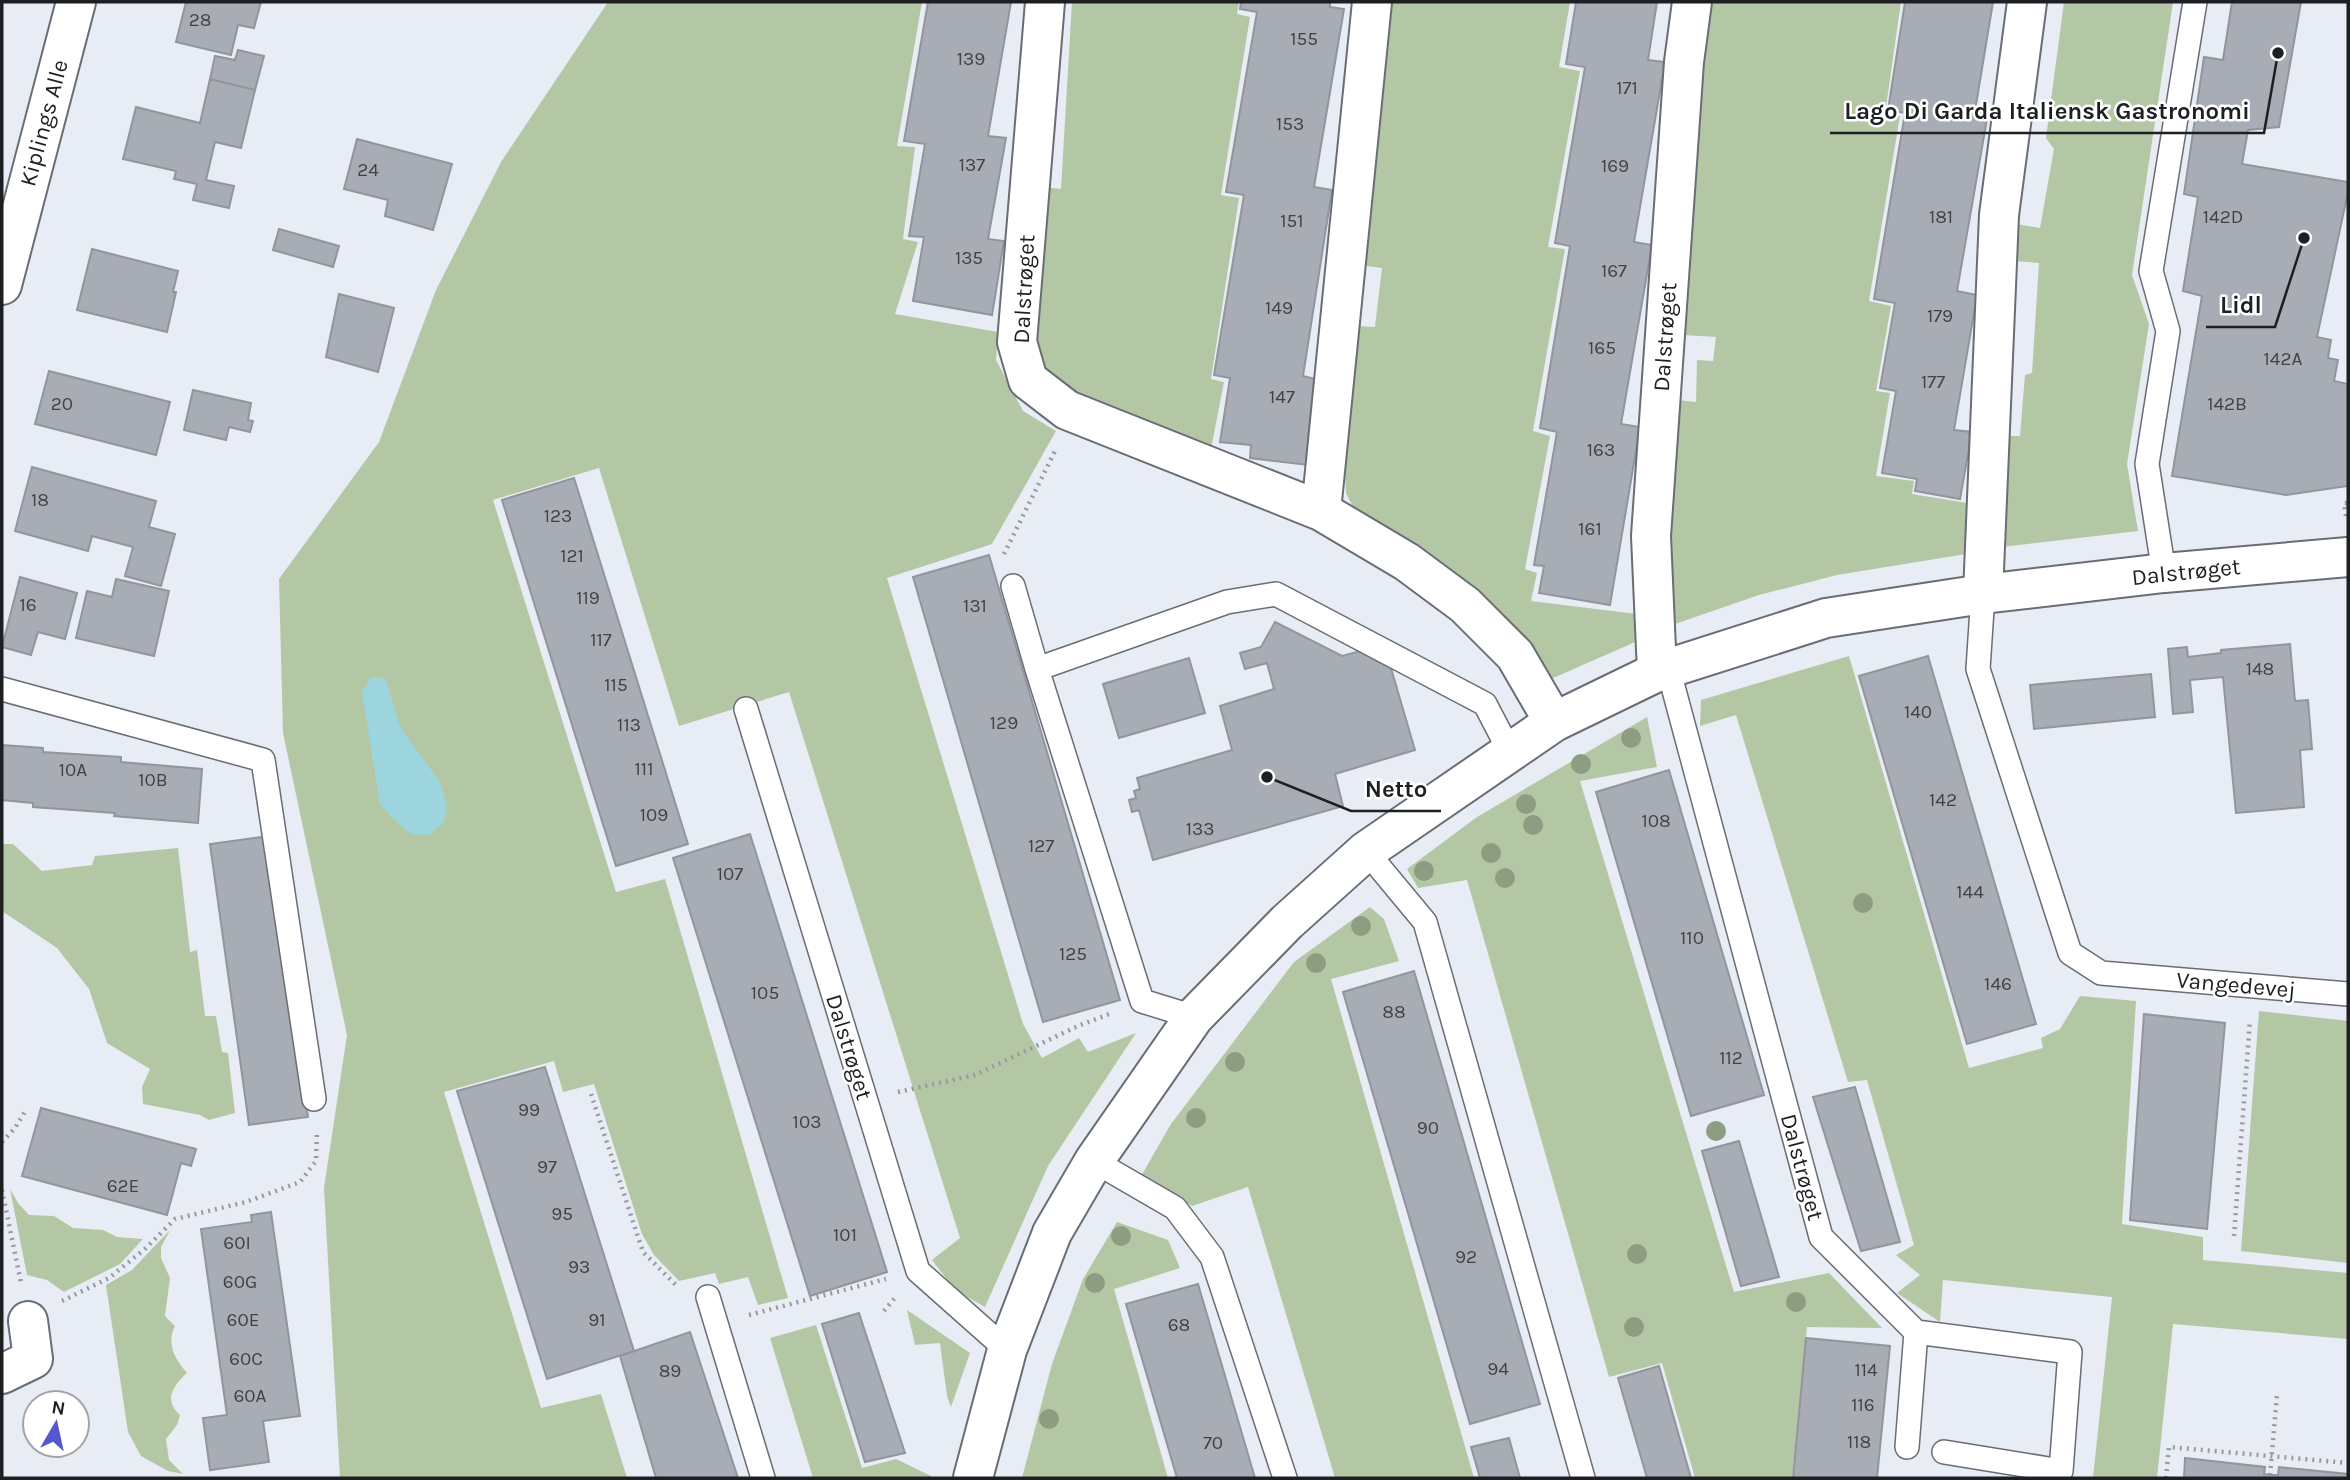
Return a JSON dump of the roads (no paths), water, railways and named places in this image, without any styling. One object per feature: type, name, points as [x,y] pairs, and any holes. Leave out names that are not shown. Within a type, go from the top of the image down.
[{"type":"street","name":"Kiplings Alle","points":[[2,285],[76,2]]},
{"type":"street","name":"Dalstrøget","points":[[1045,2],[1017,342],[1028,380],[1074,414],[1321,511],[1407,562],[1465,605],[1515,654],[1553,722]]},
{"type":"street","points":[[1321,511],[1372,2]]},
{"type":"street","name":"Dalstrøget","points":[[1663,670],[1651,536],[1684,62],[1692,2]]},
{"type":"street","points":[[1983,594],[1999,215],[2027,2]]},
{"type":"street","name":"Dalstrøget","points":[[973,1478],[1007,1350],[1052,1233],[1094,1161],[1194,1017],[1287,922],[1366,851],[1553,722],[1663,670],[1826,618],[1983,594],[2164,573],[2348,557]]},
{"type":"street","points":[[2,1374],[33,1359],[28,1321]]},
{"type":"lane","points":[[2164,573],[2147,464],[2168,331],[2151,271],[2195,2]]},
{"type":"lane","points":[[1013,586],[1142,1001],[1194,1017]]},
{"type":"lane","points":[[1037,669],[1227,602],[1276,594],[1485,704],[1510,752]]},
{"type":"lane","name":"Vangedevej","points":[[1983,594],[1978,669],[2070,953],[2101,973],[2348,995]]},
{"type":"lane","name":"Dalstrøget","points":[[1663,670],[1821,1237],[1916,1332]]},
{"type":"lane","points":[[2,689],[262,760],[314,1099]]},
{"type":"lane","name":"Dalstrøget","points":[[746,709],[918,1271],[1007,1350]]},
{"type":"lane","points":[[1366,851],[1424,922],[1583,1478]]},
{"type":"lane","points":[[1094,1161],[1175,1208],[1212,1257],[1285,1478]]},
{"type":"lane","points":[[708,1297],[763,1478]]},
{"type":"lane","points":[[1907,1447],[1916,1332],[2070,1352],[2061,1471],[1944,1451]]},
{"type":"water","points":[[379,677],[386,680],[400,727],[440,782],[447,808],[443,823],[429,835],[411,834],[380,804],[362,692],[370,678]]},
{"type":"place","name":"Lago Di Garda Italiensk Gastronomi","points":[[2278,53]]},
{"type":"place","name":"Lidl","points":[[2304,238]]},
{"type":"place","name":"Netto","points":[[1267,777]]}]
